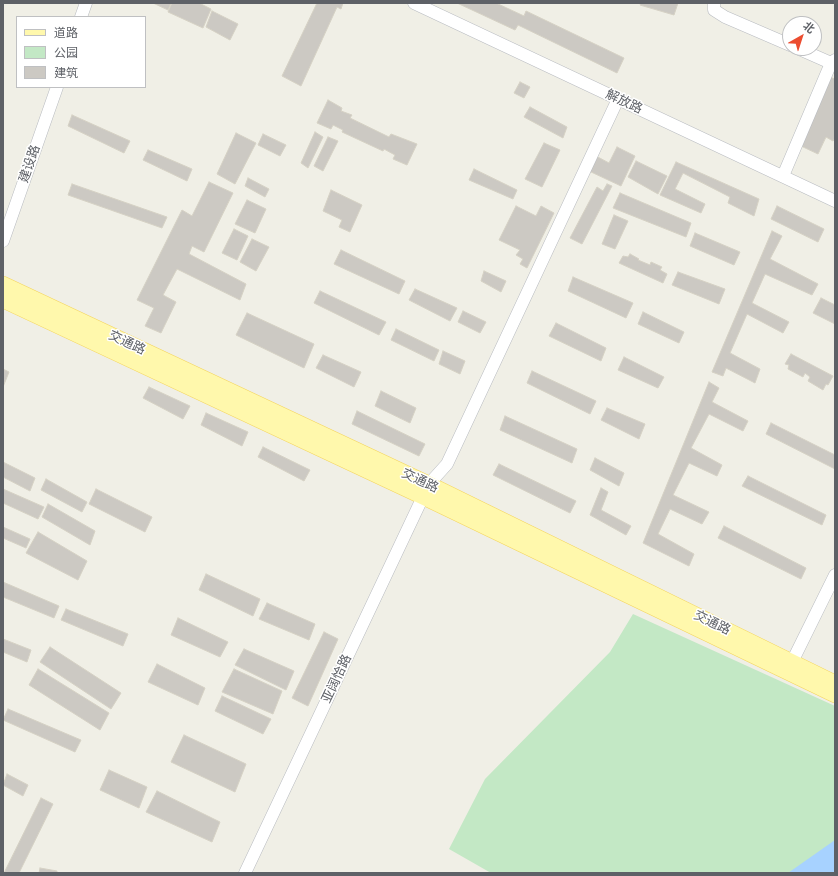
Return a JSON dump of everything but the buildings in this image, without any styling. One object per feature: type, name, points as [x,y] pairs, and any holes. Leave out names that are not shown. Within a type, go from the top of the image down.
[{"type":"main road","name":"交通路","points":[[3,284],[426,491],[835,683]]},
{"type":"main road","points":[[3,300],[426,491],[835,695]]},
{"type":"street","points":[[81,16],[86,3]]},
{"type":"street","name":"解放路","points":[[414,3],[429,6],[618,99],[835,201]]},
{"type":"street","points":[[714,3],[714,10],[725,17],[782,42]]},
{"type":"street","points":[[783,176],[833,61],[819,56]]},
{"type":"street","name":"建设路","points":[[3,241],[57,88]]},
{"type":"street","name":"亚阔恰路","points":[[245,873],[426,491],[447,464],[618,99]]},
{"type":"street","points":[[792,662],[835,575]]},
{"type":"green space","points":[[633,614],[835,706],[835,873],[491,873],[449,849],[485,779],[610,652]]},
{"type":"water","points":[[835,840],[835,873],[788,873]]}]
